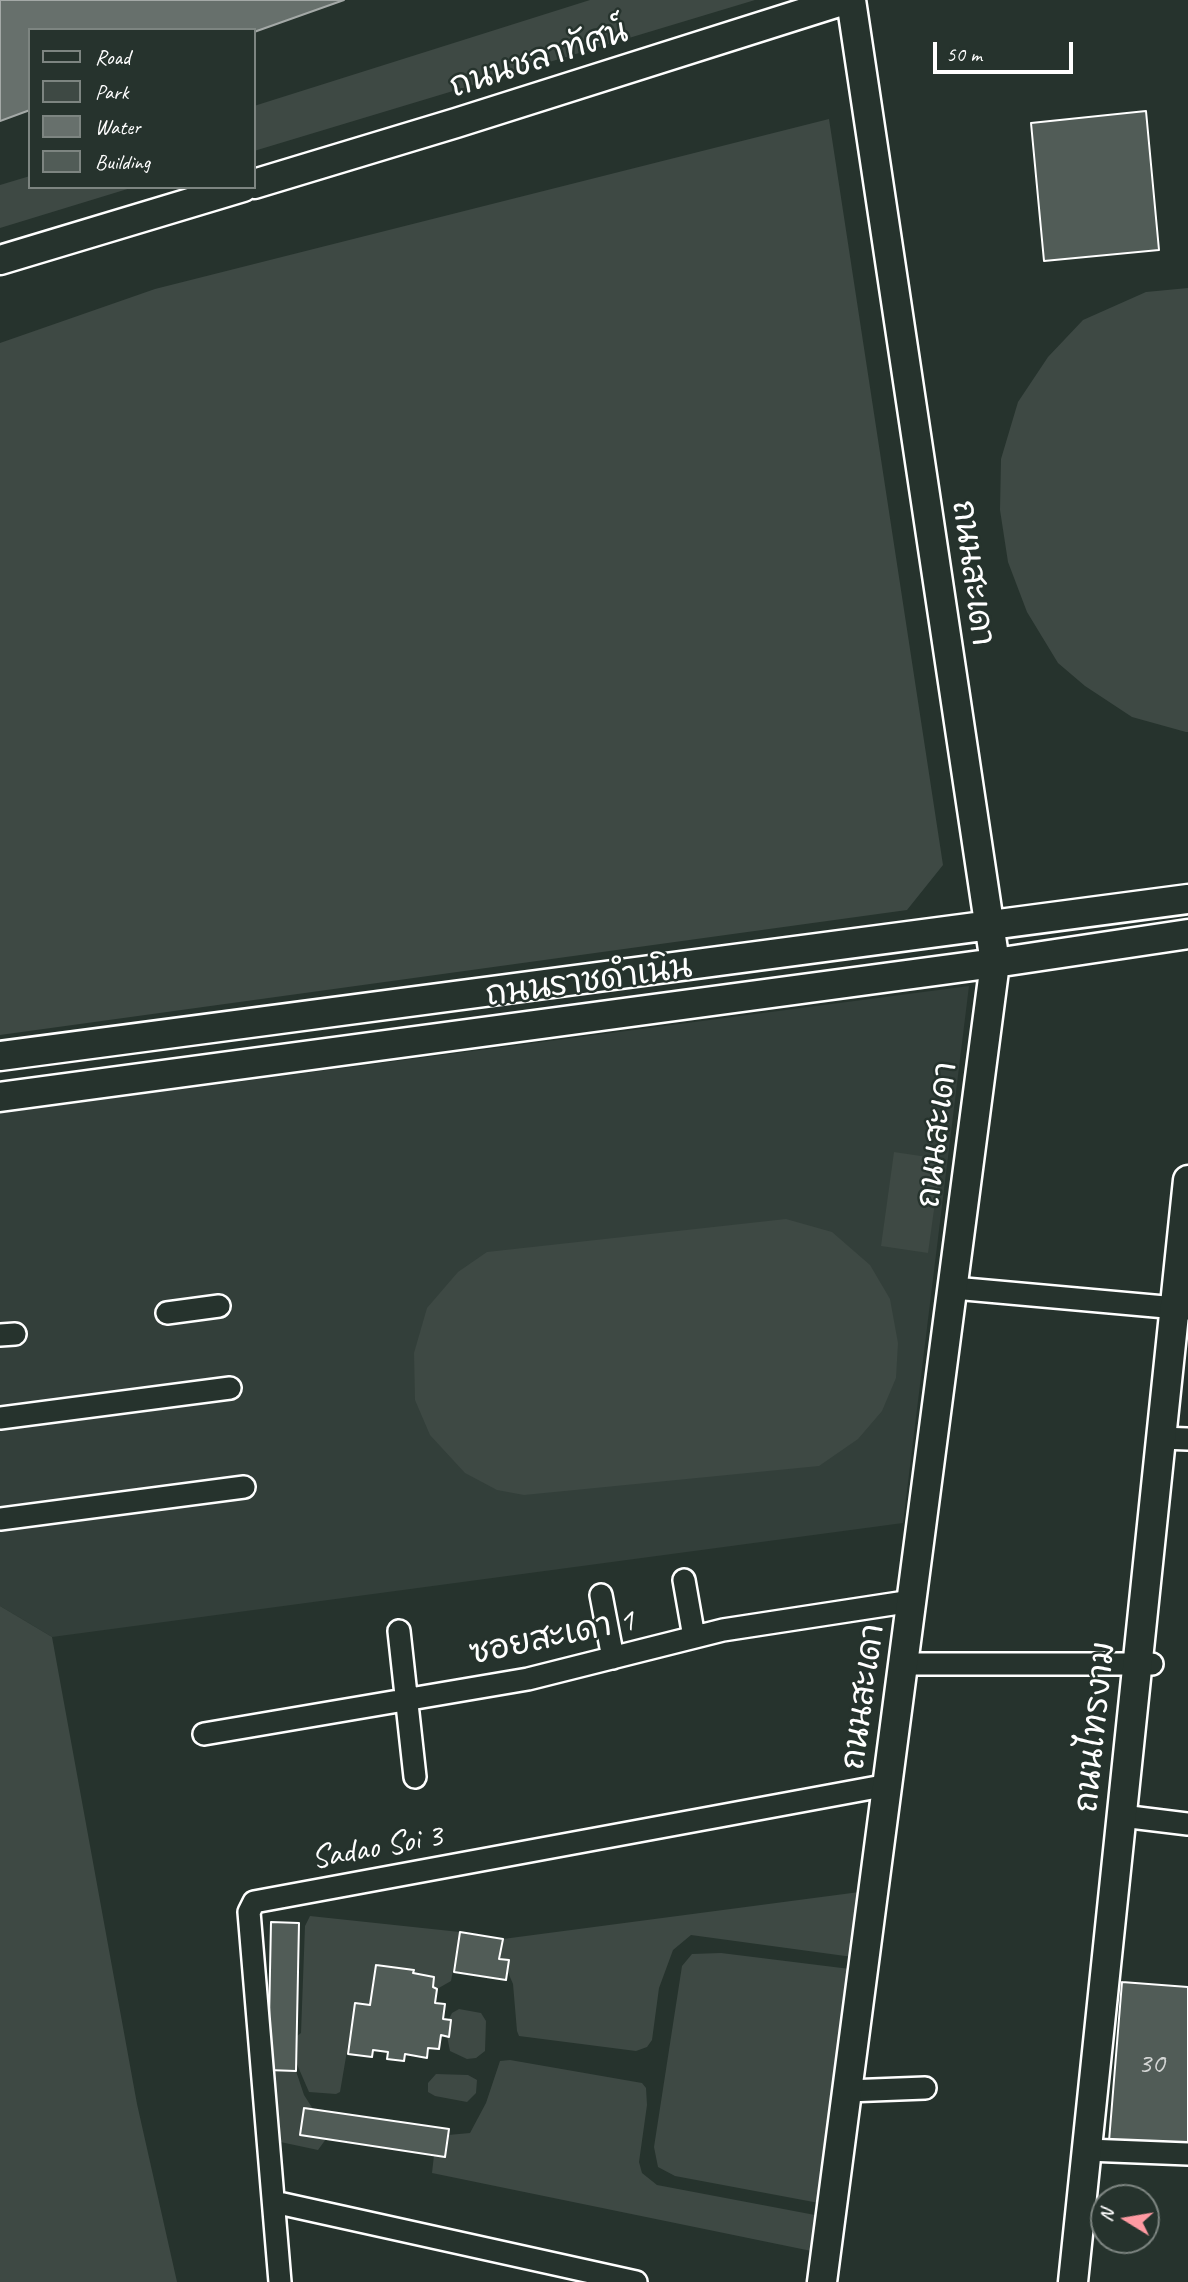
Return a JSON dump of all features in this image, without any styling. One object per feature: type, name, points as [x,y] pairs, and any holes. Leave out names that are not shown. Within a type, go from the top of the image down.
[{"type":"street","name":"ถนนชลาทัศน์","points":[[256,183],[456,124],[845,0]]},
{"type":"street","name":"ถนนสะเดา","points":[[822,2282],[995,963],[850,0]]},
{"type":"street","points":[[0,260],[236,189]]},
{"type":"street","name":"ถนนราชดำเนิน","points":[[0,1056],[1188,899]]},
{"type":"street","name":"ถนนราชดำเนิน","points":[[0,1097],[995,963],[1188,934]]},
{"type":"street","name":"ถนนไทรงาม","points":[[1073,2282],[1122,1816],[1175,1438],[1188,1180]]},
{"type":"street","points":[[954,1288],[1181,1309]]},
{"type":"street","points":[[167,1313],[219,1307]]},
{"type":"street","points":[[0,1418],[230,1388]]},
{"type":"street","points":[[0,1518],[244,1487]]},
{"type":"street","points":[[684,1580],[694,1637]]},
{"type":"street","points":[[601,1595],[613,1658]]},
{"type":"street","name":"ซอยสะเดา 1","points":[[204,1734],[528,1679],[723,1630],[912,1601]]},
{"type":"street","points":[[399,1631],[415,1777]]},
{"type":"street","points":[[904,1664],[1144,1664]]},
{"type":"street","name":"Sadao Soi 3","points":[[280,2282],[249,1912],[254,1902],[888,1785]]},
{"type":"street","points":[[1122,1816],[1188,1824]]},
{"type":"street","points":[[847,2091],[925,2088]]},
{"type":"street","points":[[1087,2150],[1188,2154]]},
{"type":"street","points":[[274,2203],[534,2272],[636,2282]]},
{"type":"shaded area","points":[[969,986],[903,1523],[52,1637],[0,1606],[0,1113]]},
{"type":"green space","points":[[590,0],[755,0],[256,150],[256,105]]},
{"type":"green space","points":[[829,119],[943,865],[907,910],[0,1035],[0,343],[155,289]]},
{"type":"green space","points":[[28,177],[28,189],[127,189],[0,228],[0,185]]},
{"type":"green space","points":[[1188,288],[1186,732],[1132,717],[1085,686],[1058,663],[1027,612],[1008,562],[1000,510],[1001,459],[1018,402],[1048,357],[1083,320],[1146,292]]},
{"type":"green space","points":[[894,1152],[941,1159],[928,1253],[881,1246]]},
{"type":"green space","points":[[786,1219],[832,1232],[870,1265],[890,1299],[898,1343],[896,1378],[882,1411],[858,1439],[819,1466],[524,1495],[497,1490],[465,1473],[430,1435],[415,1400],[414,1353],[427,1308],[458,1272],[487,1252]]},
{"type":"green space","points":[[0,1606],[52,1637],[137,2104],[177,2282],[0,2282]]},
{"type":"green space","points":[[867,1891],[860,1958],[691,1935],[673,1950],[659,1988],[652,2040],[647,2047],[636,2051],[519,2036],[513,1984],[507,1970],[509,1961],[500,1959],[503,1939]]},
{"type":"green space","points":[[310,1916],[460,1932],[451,1981],[437,1989],[433,1987],[434,1977],[413,1973],[413,1970],[376,1965],[370,2005],[355,2004],[340,2092],[336,2094],[309,2092],[296,2062],[297,2036],[301,2033],[305,1926]]},
{"type":"green space","points":[[721,1953],[858,1970],[819,2203],[675,2176],[658,2167],[654,2147],[682,1966],[692,1954]]},
{"type":"green space","points":[[459,2009],[481,2013],[486,2021],[485,2051],[476,2058],[467,2059],[450,2051],[447,2036],[451,2020],[449,2019],[452,2013]]},
{"type":"green space","points":[[510,2060],[642,2083],[646,2088],[647,2105],[639,2162],[642,2173],[657,2185],[815,2215],[830,2222],[826,2254],[432,2173],[434,2155],[445,2156],[448,2135],[470,2133],[486,2103],[500,2061]]},
{"type":"green space","points":[[268,2070],[296,2071],[304,2095],[313,2109],[304,2108],[300,2135],[326,2139],[318,2150],[271,2140]]},
{"type":"green space","points":[[436,2074],[468,2075],[477,2080],[476,2093],[467,2102],[435,2096],[428,2092],[428,2083]]},
{"type":"water","points":[[0,0],[344,0],[256,31],[256,28],[28,28],[28,111],[0,121]]},
{"type":"building","points":[[1146,111],[1159,250],[1044,261],[1031,123]]},
{"type":"building","points":[[271,1922],[299,1923],[296,2071],[268,2070]]},
{"type":"building","points":[[460,1932],[503,1939],[499,1959],[509,1960],[506,1980],[454,1972]]},
{"type":"building","points":[[376,1965],[414,1970],[413,1973],[434,1977],[433,1987],[437,1989],[435,2003],[445,2004],[443,2019],[451,2020],[449,2037],[441,2035],[439,2049],[428,2048],[427,2058],[405,2054],[404,2061],[387,2059],[388,2052],[373,2050],[372,2057],[348,2054],[355,2003],[370,2005]]},
{"type":"building","points":[[1122,1982],[1188,1987],[1188,2148],[1109,2141]]},
{"type":"building","points":[[304,2108],[449,2129],[445,2157],[300,2135]]}]
